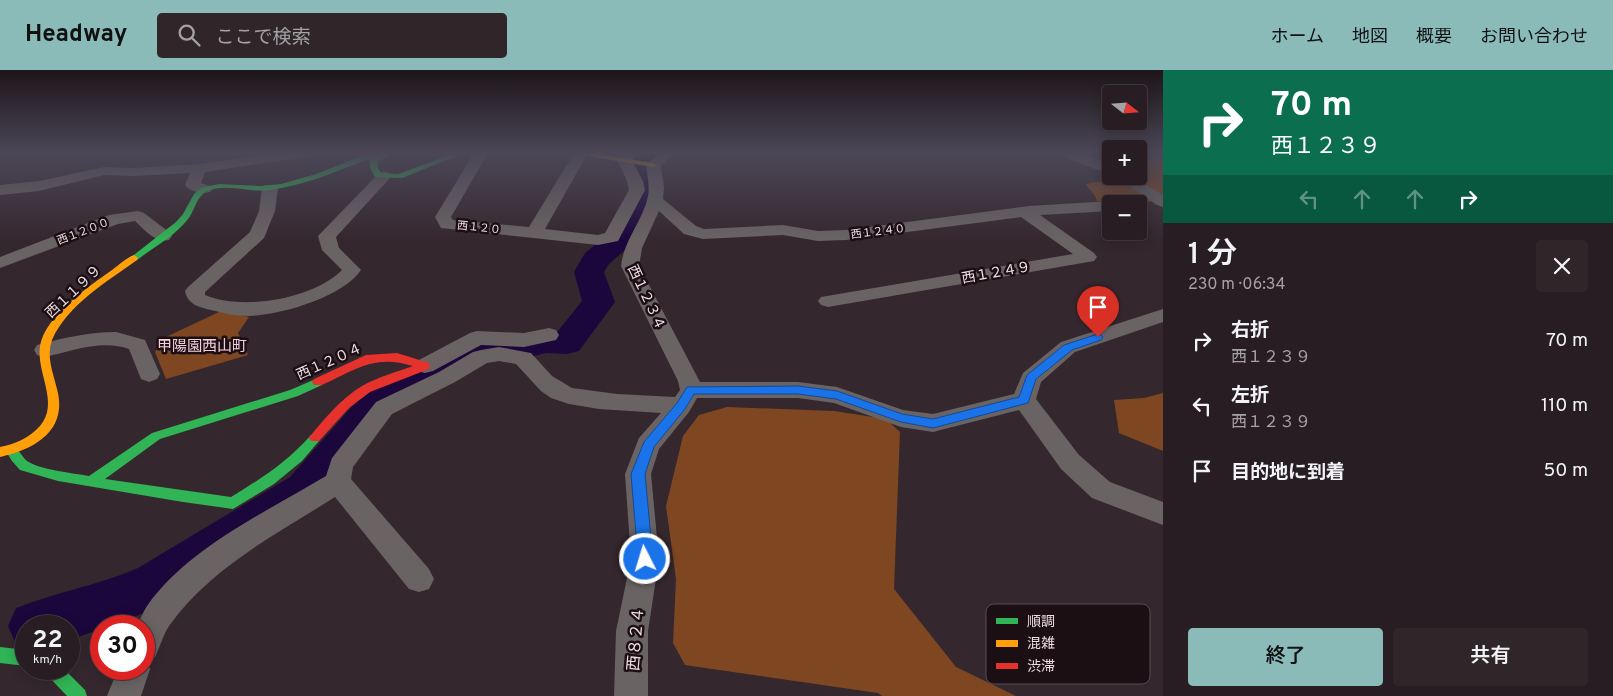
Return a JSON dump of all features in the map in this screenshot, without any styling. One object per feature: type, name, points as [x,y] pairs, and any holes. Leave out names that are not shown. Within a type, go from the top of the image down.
[{"type":"street","points":[[0,190],[39,186],[54,182]]},
{"type":"street","points":[[194,182],[193,185],[205,189],[270,188],[295,182]]},
{"type":"street","points":[[270,188],[267,211],[258,234],[195,291],[196,297],[199,300],[248,310],[275,308],[347,278],[352,270],[331,250],[327,236],[378,182]]},
{"type":"street","name":"西１２０","points":[[464,182],[443,217],[447,224],[598,240],[612,237],[637,190],[635,182]]},
{"type":"street","points":[[534,233],[564,182]]},
{"type":"street","name":"西１２３４","points":[[656,182],[655,200],[630,255],[630,266],[689,380],[686,398]]},
{"type":"street","points":[[1136,185],[1163,202]]},
{"type":"street","name":"西１１９９","points":[[45,350],[50,334],[69,312],[96,287],[188,215],[197,194],[205,189]]},
{"type":"street","name":"西１２４０","points":[[655,200],[690,230],[702,234],[783,230],[818,236],[846,235],[1025,212],[1102,207]]},
{"type":"street","points":[[1147,207],[1163,207]]},
{"type":"street","name":"西１２４９","points":[[828,301],[1088,257],[1025,212]]},
{"type":"street","name":"西１２００","points":[[0,263],[126,216],[138,216],[163,236]]},
{"type":"street","points":[[1024,400],[1031,378],[1068,347],[1163,314]]},
{"type":"street","points":[[5,451],[25,466],[58,476],[183,497],[233,503],[269,480],[298,458],[352,398],[368,388],[425,366],[477,338],[524,340],[549,336]]},
{"type":"street","points":[[5,451],[32,441],[52,422],[55,415],[45,350],[108,339],[129,341],[138,345],[149,374]]},
{"type":"street","points":[[155,621],[182,587],[226,552],[338,482],[341,465],[384,408],[448,377],[480,357],[499,354],[523,358],[531,368],[560,394],[584,399],[686,398],[798,390],[837,395],[901,418],[933,423],[1024,400]]},
{"type":"street","name":"西１２０４","points":[[90,482],[156,436],[294,393],[370,358],[397,357],[425,366]]},
{"type":"street","name":"西８２４","points":[[631,696],[632,631],[645,559],[638,474],[648,445],[686,398]]},
{"type":"street","points":[[1024,400],[1070,462],[1101,490],[1163,514]]},
{"type":"street","points":[[338,482],[419,579]]},
{"type":"street","points":[[0,655],[15,657]]},
{"type":"street","points":[[64,680],[79,696]]},
{"type":"street","points":[[124,696],[130,680]]},
{"type":"shaded area","points":[[1092,182],[1102,182],[1102,185],[1147,185],[1147,182],[1163,182],[1163,198],[1147,202],[1147,195],[1102,195],[1102,202],[1097,201],[1086,184]]},
{"type":"shaded area","points":[[221,311],[249,317],[238,333],[248,355],[166,379],[155,352],[166,337]]},
{"type":"shaded area","points":[[1163,393],[1163,451],[1119,433],[1114,400],[1144,398]]},
{"type":"shaded area","points":[[727,407],[834,411],[886,419],[900,432],[894,589],[956,667],[986,682],[986,684],[991,684],[1016,696],[882,696],[878,693],[685,665],[673,643],[676,579],[666,506],[683,436],[699,415]]},
{"type":"waterway","points":[[69,615],[127,597],[156,584],[306,490],[385,395],[442,372],[474,348],[500,344],[521,347],[546,342],[567,343],[599,302],[589,272],[596,259],[623,237],[641,203],[644,191],[641,182]]},
{"type":"traffic: fast","points":[[134,258],[167,235],[179,224],[185,218],[197,195],[204,190],[219,186],[260,189],[296,182]]},
{"type":"traffic: fast","points":[[90,482],[156,436],[294,393],[318,382]]},
{"type":"traffic: fast","points":[[11,450],[16,458],[25,466],[58,476],[183,497],[233,503],[269,480],[298,458],[315,438]]},
{"type":"traffic: fast","points":[[0,655],[15,657]]},
{"type":"traffic: fast","points":[[64,680],[79,696]]},
{"type":"traffic: slow","points":[[0,452],[17,448],[27,443],[41,433],[50,423],[54,412],[54,401],[45,355],[46,343],[51,331],[71,307],[134,258]]},
{"type":"traffic: jam","points":[[315,438],[345,405],[366,389],[425,366],[397,357],[370,358],[318,382]]},
{"type":"district","name":"甲陽園西山町","points":[[202,346]]},
{"type":"route","points":[[645,559],[638,474],[648,445],[681,406],[691,390],[798,390],[837,395],[901,418],[933,423],[1024,400],[1031,378],[1068,347],[1098,337]]}]
